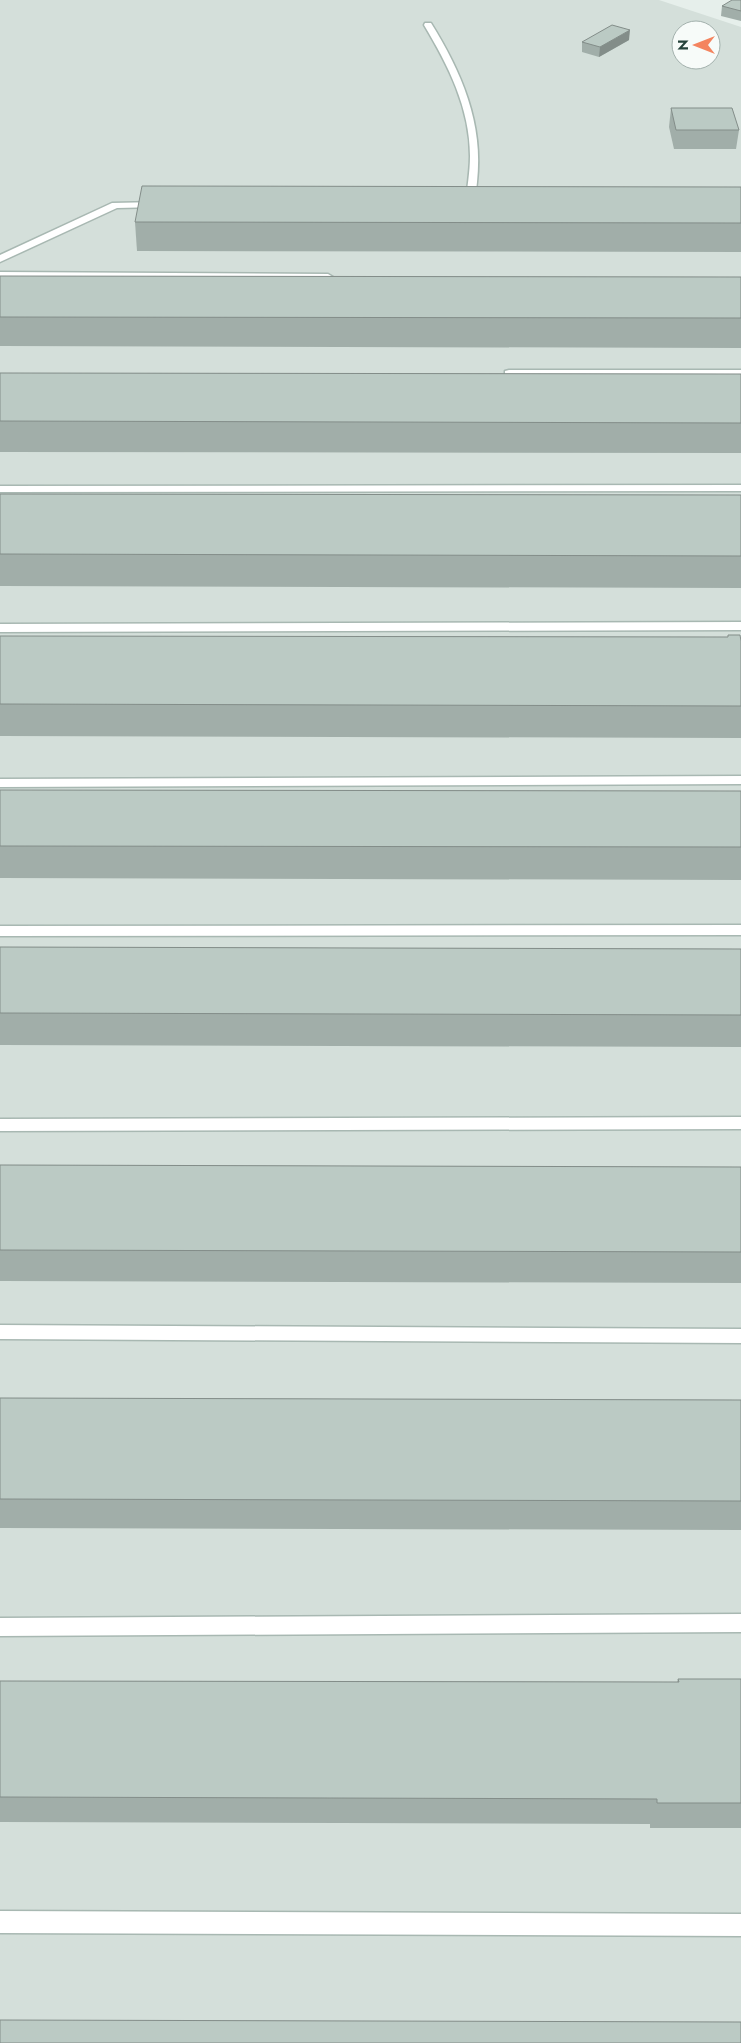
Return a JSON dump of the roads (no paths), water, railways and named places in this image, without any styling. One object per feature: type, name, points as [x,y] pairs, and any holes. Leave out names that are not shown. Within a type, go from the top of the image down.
[{"type":"lane","points":[[428,25],[446,55],[465,96],[474,148],[470,206]]},
{"type":"lane","points":[[0,259],[115,205],[164,205]]},
{"type":"lane","points":[[0,275],[336,277]]},
{"type":"lane","points":[[494,373],[741,373]]},
{"type":"lane","points":[[0,489],[741,488]]},
{"type":"lane","points":[[0,628],[741,626]]},
{"type":"lane","points":[[0,783],[741,780]]},
{"type":"lane","points":[[0,931],[741,930]]},
{"type":"lane","points":[[0,1125],[741,1123]]},
{"type":"lane","points":[[0,1332],[741,1336]]},
{"type":"lane","points":[[0,1627],[741,1623]]},
{"type":"lane","points":[[0,1922],[741,1925]]}]
